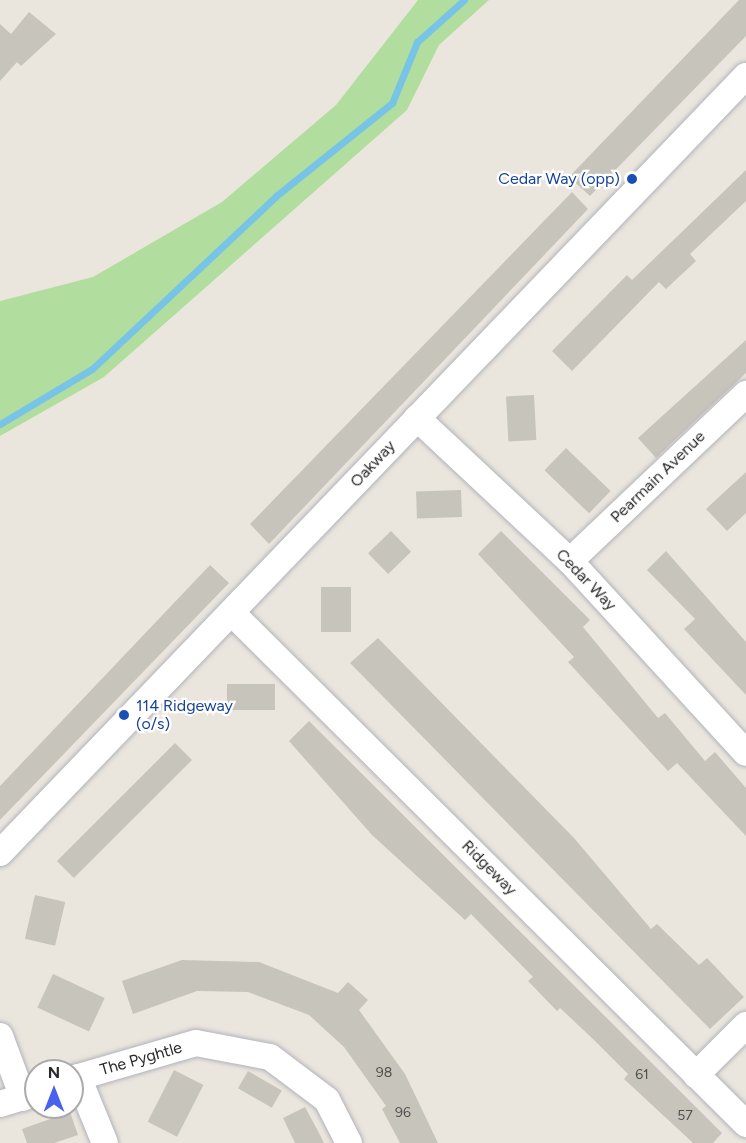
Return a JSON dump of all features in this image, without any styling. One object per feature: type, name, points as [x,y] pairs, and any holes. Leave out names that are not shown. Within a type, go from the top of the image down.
[{"type":"street","name":"Oakway","points":[[0,853],[746,76]]},
{"type":"street","name":"Pearmain Avenue","points":[[570,561],[746,394]]},
{"type":"street","name":"Cedar Way","points":[[417,418],[570,561],[746,753]]},
{"type":"street","name":"Ridgeway","points":[[232,612],[746,1124]]},
{"type":"street","points":[[696,1075],[746,1025]]},
{"type":"street","points":[[0,1036],[20,1098]]},
{"type":"street","name":"The Pyghtle","points":[[84,1075],[195,1043],[270,1057],[327,1100],[349,1143]]},
{"type":"street","points":[[84,1098],[105,1143]]},
{"type":"green space","points":[[418,0],[489,0],[439,45],[407,110],[104,377],[0,436],[0,301],[93,277],[222,202],[336,105]]},
{"type":"building","points":[[739,0],[746,0],[746,36],[590,196],[569,177]]},
{"type":"building","points":[[29,12],[56,34],[21,66],[17,62],[0,81],[0,24],[11,34]]},
{"type":"building","points":[[746,170],[746,201],[690,254],[696,261],[666,289],[659,282],[572,371],[552,351],[627,275],[632,280]]},
{"type":"building","points":[[572,192],[588,209],[269,544],[250,524]]},
{"type":"building","points":[[746,340],[746,373],[656,458],[638,438]]},
{"type":"building","points":[[534,395],[536,440],[508,441],[506,396]]},
{"type":"building","points":[[566,448],[611,491],[589,513],[544,470]]},
{"type":"building","points":[[746,472],[746,513],[727,531],[706,509]]},
{"type":"building","points":[[461,490],[462,517],[417,519],[416,492]]},
{"type":"building","points":[[391,531],[411,552],[388,574],[368,553]]},
{"type":"building","points":[[501,531],[590,620],[583,627],[658,718],[665,713],[705,761],[715,752],[746,788],[746,836],[677,763],[668,771],[568,662],[574,657],[478,554]]},
{"type":"building","points":[[666,551],[746,642],[746,695],[684,629],[695,619],[647,570]]},
{"type":"building","points":[[210,565],[229,583],[0,820],[0,786]]},
{"type":"building","points":[[321,587],[351,587],[351,632],[321,632]]},
{"type":"building","points":[[378,638],[574,838],[651,929],[657,924],[699,965],[707,958],[744,997],[710,1029],[350,663]]},
{"type":"building","points":[[227,684],[275,684],[275,710],[227,710]]},
{"type":"building","points":[[309,721],[722,1133],[713,1143],[693,1143],[624,1079],[628,1074],[594,1040],[560,1008],[557,1011],[528,981],[533,977],[471,914],[465,920],[372,835],[289,741]]},
{"type":"building","points":[[175,743],[192,760],[74,878],[57,861]]},
{"type":"building","points":[[35,895],[65,902],[55,946],[25,939]]},
{"type":"building","points":[[182,960],[259,962],[338,993],[348,982],[368,1000],[359,1010],[405,1074],[438,1143],[400,1143],[382,1109],[386,1106],[344,1047],[309,1015],[248,992],[197,991],[133,1014],[122,981]]},
{"type":"building","points":[[53,974],[105,998],[89,1032],[37,1008]]},
{"type":"building","points":[[174,1070],[203,1085],[177,1137],[148,1122]]},
{"type":"building","points":[[248,1071],[282,1090],[272,1108],[238,1088]]},
{"type":"building","points":[[305,1107],[324,1143],[295,1143],[283,1118]]},
{"type":"building","points":[[50,1119],[72,1119],[78,1135],[54,1143],[27,1143],[22,1129]]},
{"type":"waterway","points":[[0,424],[92,369],[276,196],[392,103],[417,42],[464,0]]},
{"type":"place","name":"Cedar Way (opp)","points":[[632,179]]},
{"type":"place","name":"114 Ridgeway (o/s)","points":[[124,715]]}]
